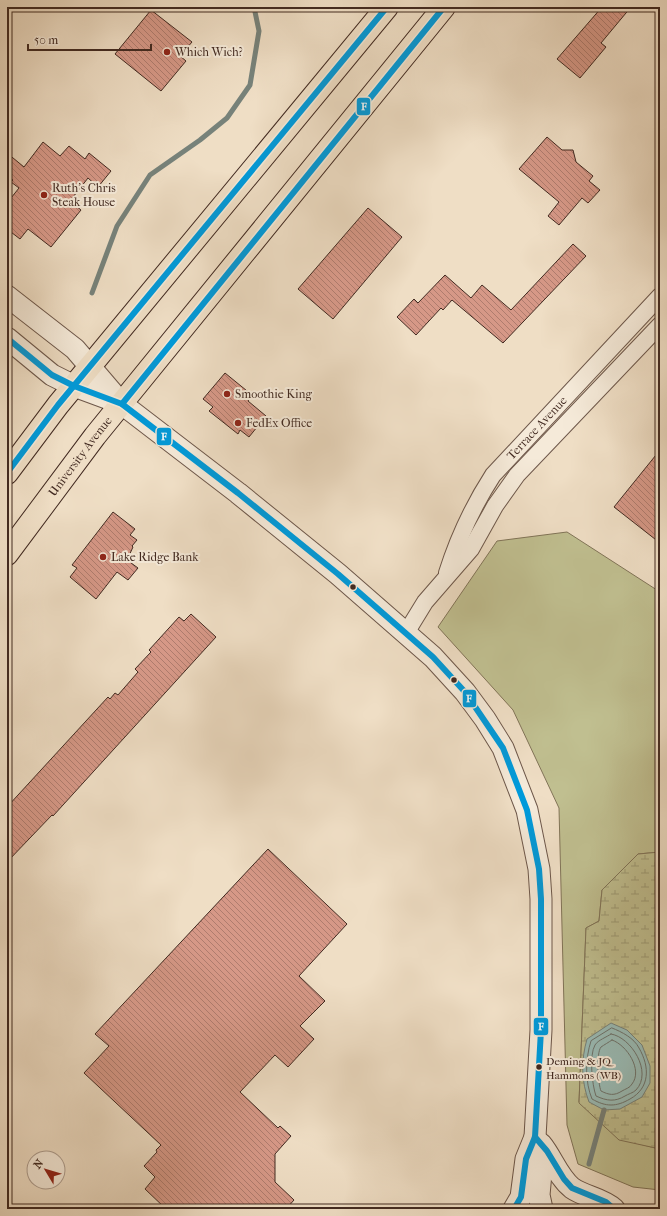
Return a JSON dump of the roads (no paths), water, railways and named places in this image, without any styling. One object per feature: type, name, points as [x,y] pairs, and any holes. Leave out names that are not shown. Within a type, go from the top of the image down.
[{"type":"main road","points":[[7,473],[74,386],[387,7]]},
{"type":"main road","name":"University Avenue","points":[[7,554],[95,436],[444,7]]},
{"type":"street","points":[[7,296],[75,349],[122,404],[238,493],[338,574],[433,657],[465,692],[485,719],[503,748],[527,810],[536,847],[542,899],[541,1030],[535,1137],[542,1162],[539,1195],[542,1209]]},
{"type":"street","name":"Terrace Avenue","points":[[444,580],[456,542],[480,496],[493,475],[660,296]]},
{"type":"street","name":"Terrace Avenue","points":[[406,633],[425,602],[471,549],[495,506],[517,475],[660,325]]},
{"type":"street","points":[[7,338],[52,376],[122,404]]},
{"type":"street","points":[[515,1209],[521,1197],[526,1159],[535,1137]]},
{"type":"street","points":[[535,1137],[547,1151],[564,1179],[572,1188],[606,1202],[614,1209]]},
{"type":"street","points":[[515,1209],[523,1207],[537,1209]]},
{"type":"water","points":[[611,1023],[627,1030],[642,1045],[650,1066],[650,1083],[642,1097],[620,1109],[604,1110],[589,1102],[584,1086],[583,1063],[587,1039]]},
{"type":"waterway","points":[[92,293],[117,226],[150,175],[200,140],[227,118],[250,85],[259,31],[254,7]]},
{"type":"waterway","points":[[589,1164],[604,1110]]},
{"type":"place","name":"Which Wich?","points":[[167,52]]},
{"type":"place","name":"Ruth's Chris Steak House","points":[[44,195]]},
{"type":"place","name":"Smoothie King","points":[[227,394]]},
{"type":"place","name":"FedEx Office","points":[[238,423]]},
{"type":"place","name":"Lake Ridge Bank","points":[[103,557]]},
{"type":"place","name":"Deming & JQ Hammons (WB)","points":[[539,1067]]}]
